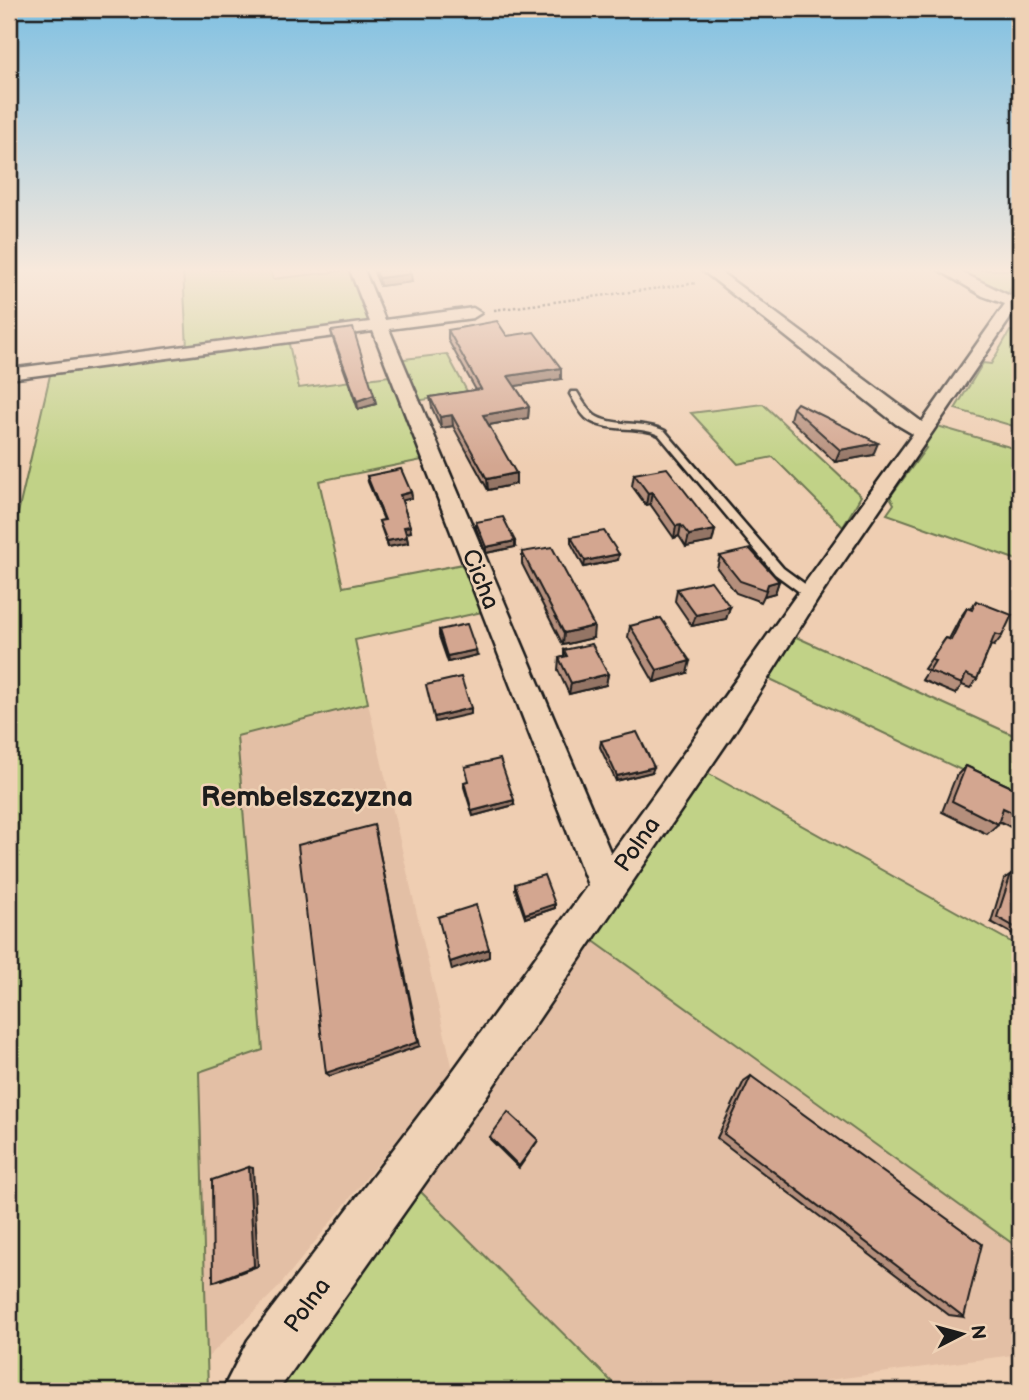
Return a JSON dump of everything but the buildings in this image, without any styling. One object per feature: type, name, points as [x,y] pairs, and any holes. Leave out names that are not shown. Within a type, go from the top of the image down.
[{"type":"street","points":[[9,374],[301,335]]},
{"type":"street","name":"Cicha","points":[[383,335],[607,887]]},
{"type":"street","points":[[794,335],[903,420],[925,432]]},
{"type":"street","name":"Polna","points":[[249,1391],[267,1359],[468,1086],[724,722],[809,593],[991,335]]},
{"type":"lane","points":[[574,394],[589,415],[597,421],[645,425],[662,433],[779,571],[809,593]]},
{"type":"shaded area","points":[[368,703],[453,1070],[277,1289],[207,1358],[199,1072],[263,1050],[237,736]]},
{"type":"shaded area","points":[[588,937],[1020,1249],[1020,1354],[748,1391],[621,1391],[414,1185]]},
{"type":"green space","points":[[186,335],[280,335],[187,348]]},
{"type":"green space","points":[[1008,335],[1020,335],[1020,428],[955,409],[983,363],[991,364]]},
{"type":"green space","points":[[288,340],[299,388],[389,376],[422,460],[319,481],[343,587],[463,564],[482,612],[355,640],[368,703],[237,736],[263,1050],[199,1072],[208,1391],[9,1391],[9,552],[51,371]]},
{"type":"green space","points":[[447,354],[468,393],[416,401],[395,360]]},
{"type":"green space","points":[[763,404],[861,496],[843,527],[773,457],[738,464],[691,413]]},
{"type":"green space","points":[[934,425],[1020,450],[1020,561],[887,514],[894,504],[890,497],[926,448],[921,445]]},
{"type":"green space","points":[[794,636],[1020,738],[1020,798],[768,678]]},
{"type":"green space","points":[[702,770],[1020,947],[1020,1249],[588,937]]},
{"type":"green space","points":[[414,1185],[621,1391],[264,1391],[262,1388]]},
{"type":"district","name":"Rembelszczyzna","points":[[307,796]]}]
